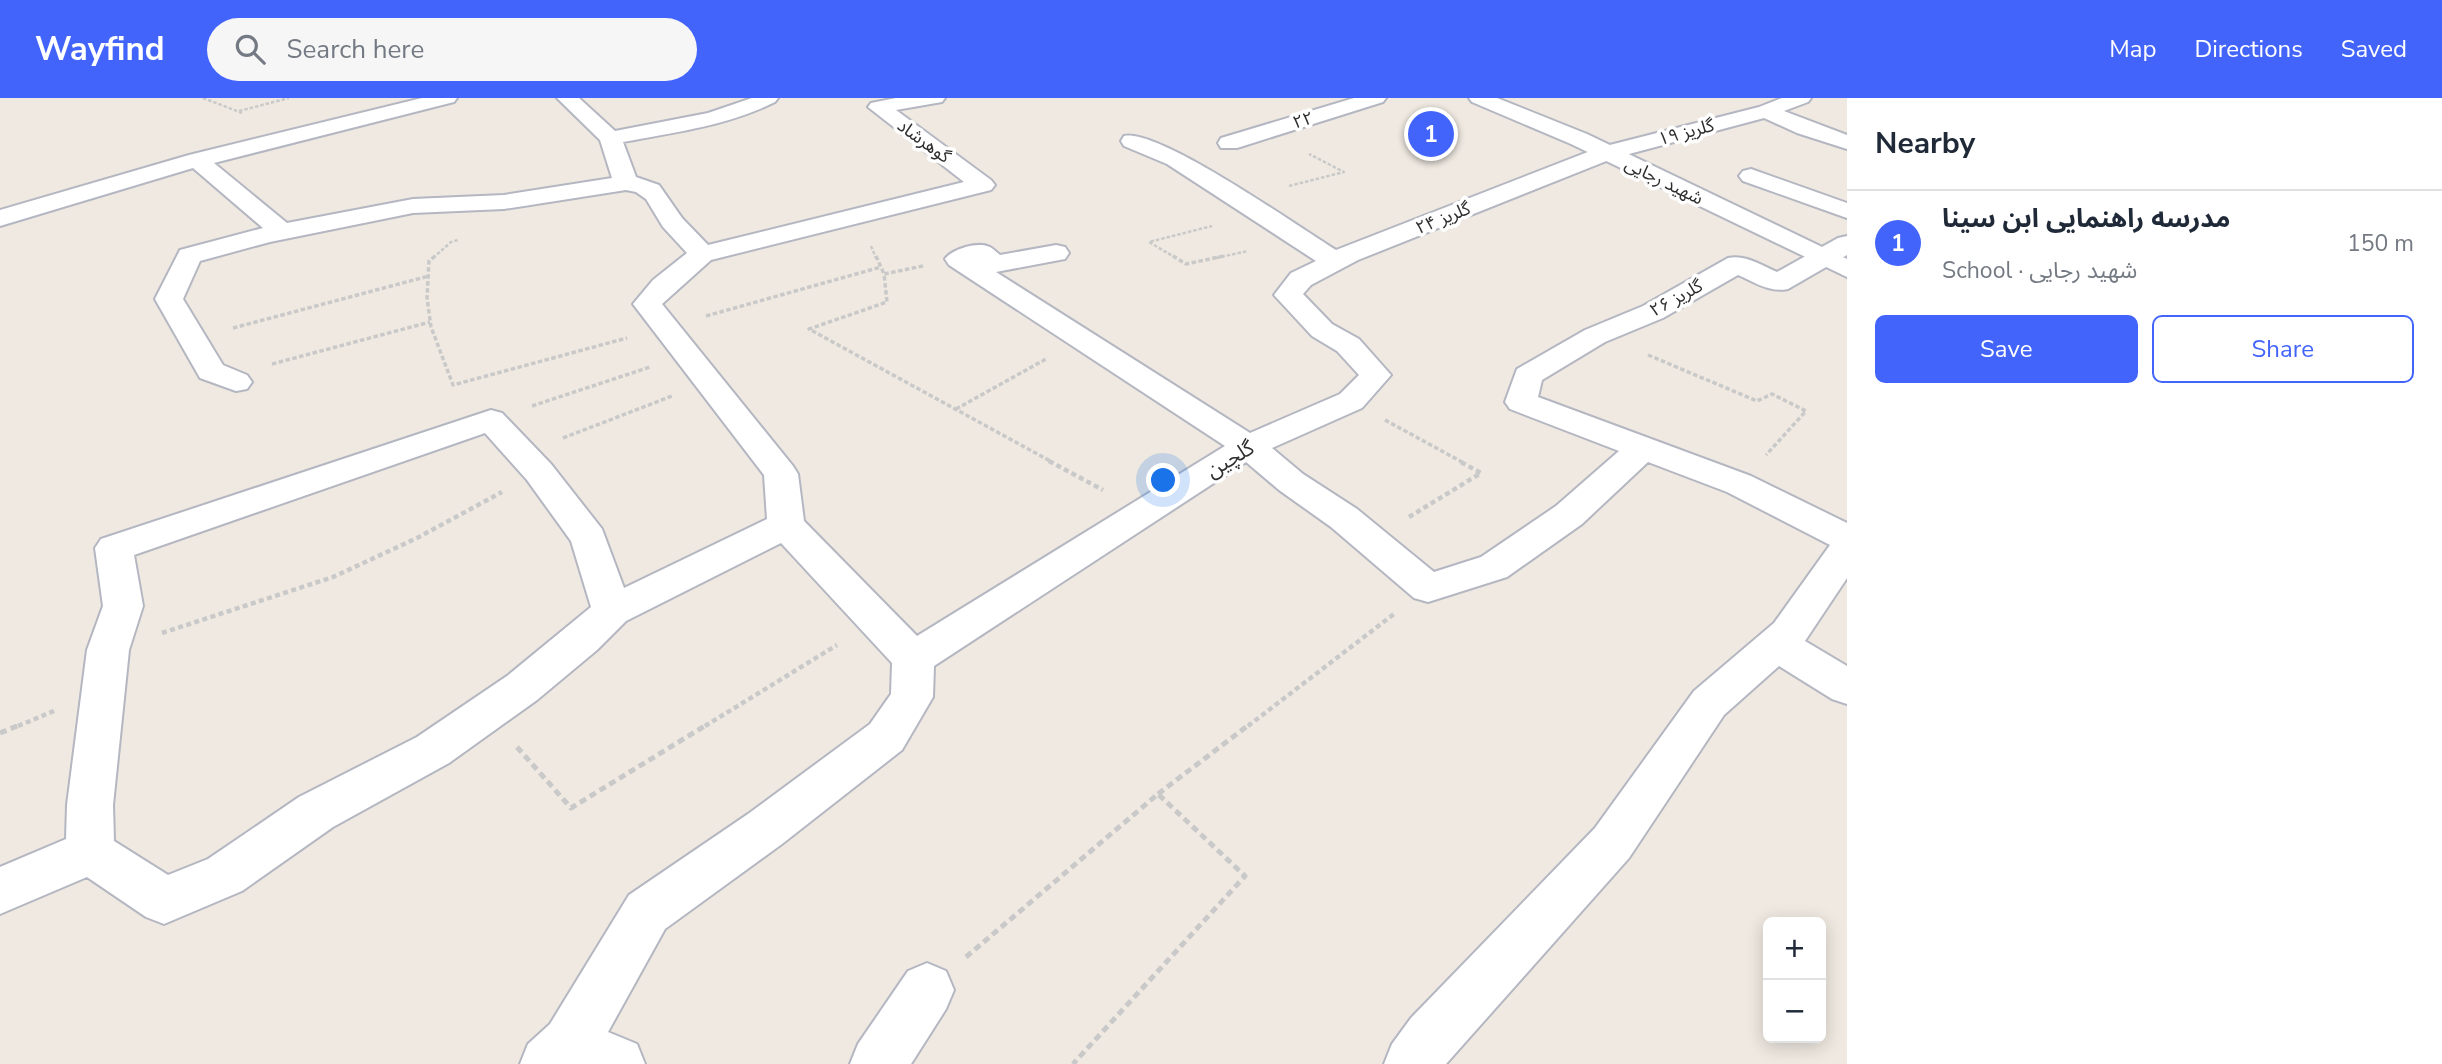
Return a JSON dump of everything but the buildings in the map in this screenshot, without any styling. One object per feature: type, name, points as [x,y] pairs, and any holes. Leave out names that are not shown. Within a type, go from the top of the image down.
[{"type":"street","points":[[0,218],[197,160],[447,98]]},
{"type":"street","points":[[567,98],[610,138],[626,183]]},
{"type":"street","name":"گوهرشاد","points":[[702,254],[983,185],[878,107],[935,98]]},
{"type":"street","name":"۲۲","points":[[1229,143],[1376,98]]},
{"type":"street","name":"شهید رجایی","points":[[1479,98],[1579,139],[1839,257]]},
{"type":"street","name":"گلریز ۱۹","points":[[1605,153],[1801,98]]},
{"type":"street","points":[[610,138],[771,104]]},
{"type":"street","points":[[1766,110],[1805,128],[1847,142]]},
{"type":"street","points":[[1132,141],[1175,159],[1335,261]]},
{"type":"street","name":"گلریز ۲۴","points":[[1287,295],[1301,279],[1335,261],[1605,153]]},
{"type":"street","points":[[197,160],[282,232]]},
{"type":"street","points":[[1752,176],[1847,211]]},
{"type":"street","points":[[230,379],[211,372],[169,299],[189,256],[282,232],[413,206],[504,202],[626,183],[643,184],[659,197],[672,221],[702,254],[663,286],[647,304],[781,474],[786,526],[914,659],[912,697],[886,737],[765,829],[647,912],[578,1057]]},
{"type":"street","points":[[958,260],[980,252],[994,264],[1056,253]]},
{"type":"street","name":"گلریز ۲۶","points":[[1642,449],[1521,402],[1528,376],[1598,334],[1653,312],[1737,264],[1778,283],[1839,257]]},
{"type":"street","points":[[958,260],[1248,446],[1428,588],[1494,567],[1569,515],[1642,449],[1740,484],[1847,538]]},
{"type":"street","name":"گلچین","points":[[914,659],[1248,446],[1350,401],[1376,374],[1348,345],[1322,330],[1287,295]]},
{"type":"street","points":[[90,852],[90,806],[108,650],[123,606],[114,548],[491,420],[531,463],[589,538],[612,611]]},
{"type":"street","points":[[90,852],[164,900],[225,875],[316,811],[433,750],[583,639],[612,611],[786,526]]},
{"type":"street","points":[[1412,1064],[1431,1038],[1612,843],[1709,703],[1788,634],[1847,549]]},
{"type":"street","points":[[1777,644],[1847,687]]},
{"type":"street","points":[[0,891],[90,852]]},
{"type":"street","points":[[878,1064],[927,990]]},
{"type":"path","points":[[237,111],[289,98]]},
{"type":"path","points":[[1264,132],[1344,172],[1284,187]]},
{"type":"path","points":[[504,202],[477,235],[451,243],[429,261],[427,298],[430,323],[453,385],[881,267]]},
{"type":"path","points":[[1260,213],[1149,242],[1186,264],[1301,240]]},
{"type":"path","points":[[958,260],[884,274],[887,302],[809,329],[1145,512]]},
{"type":"path","points":[[194,339],[429,276]]},
{"type":"path","points":[[230,379],[430,323]]},
{"type":"path","points":[[1598,334],[1758,401],[1772,394],[1806,411],[1740,484]]},
{"type":"path","points":[[955,409],[1080,340]]},
{"type":"path","points":[[491,420],[687,354]]},
{"type":"path","points":[[108,650],[333,577],[418,537],[531,463],[709,382]]},
{"type":"path","points":[[1350,401],[1481,473],[1370,541]]},
{"type":"path","points":[[927,990],[1158,794],[1428,588]]},
{"type":"path","points":[[487,712],[571,808],[877,621]]},
{"type":"path","points":[[1073,1064],[1245,876],[1158,794]]},
{"type":"place","name":"مدرسه راهنمایی ابن سینا","points":[[1431,134]]}]
